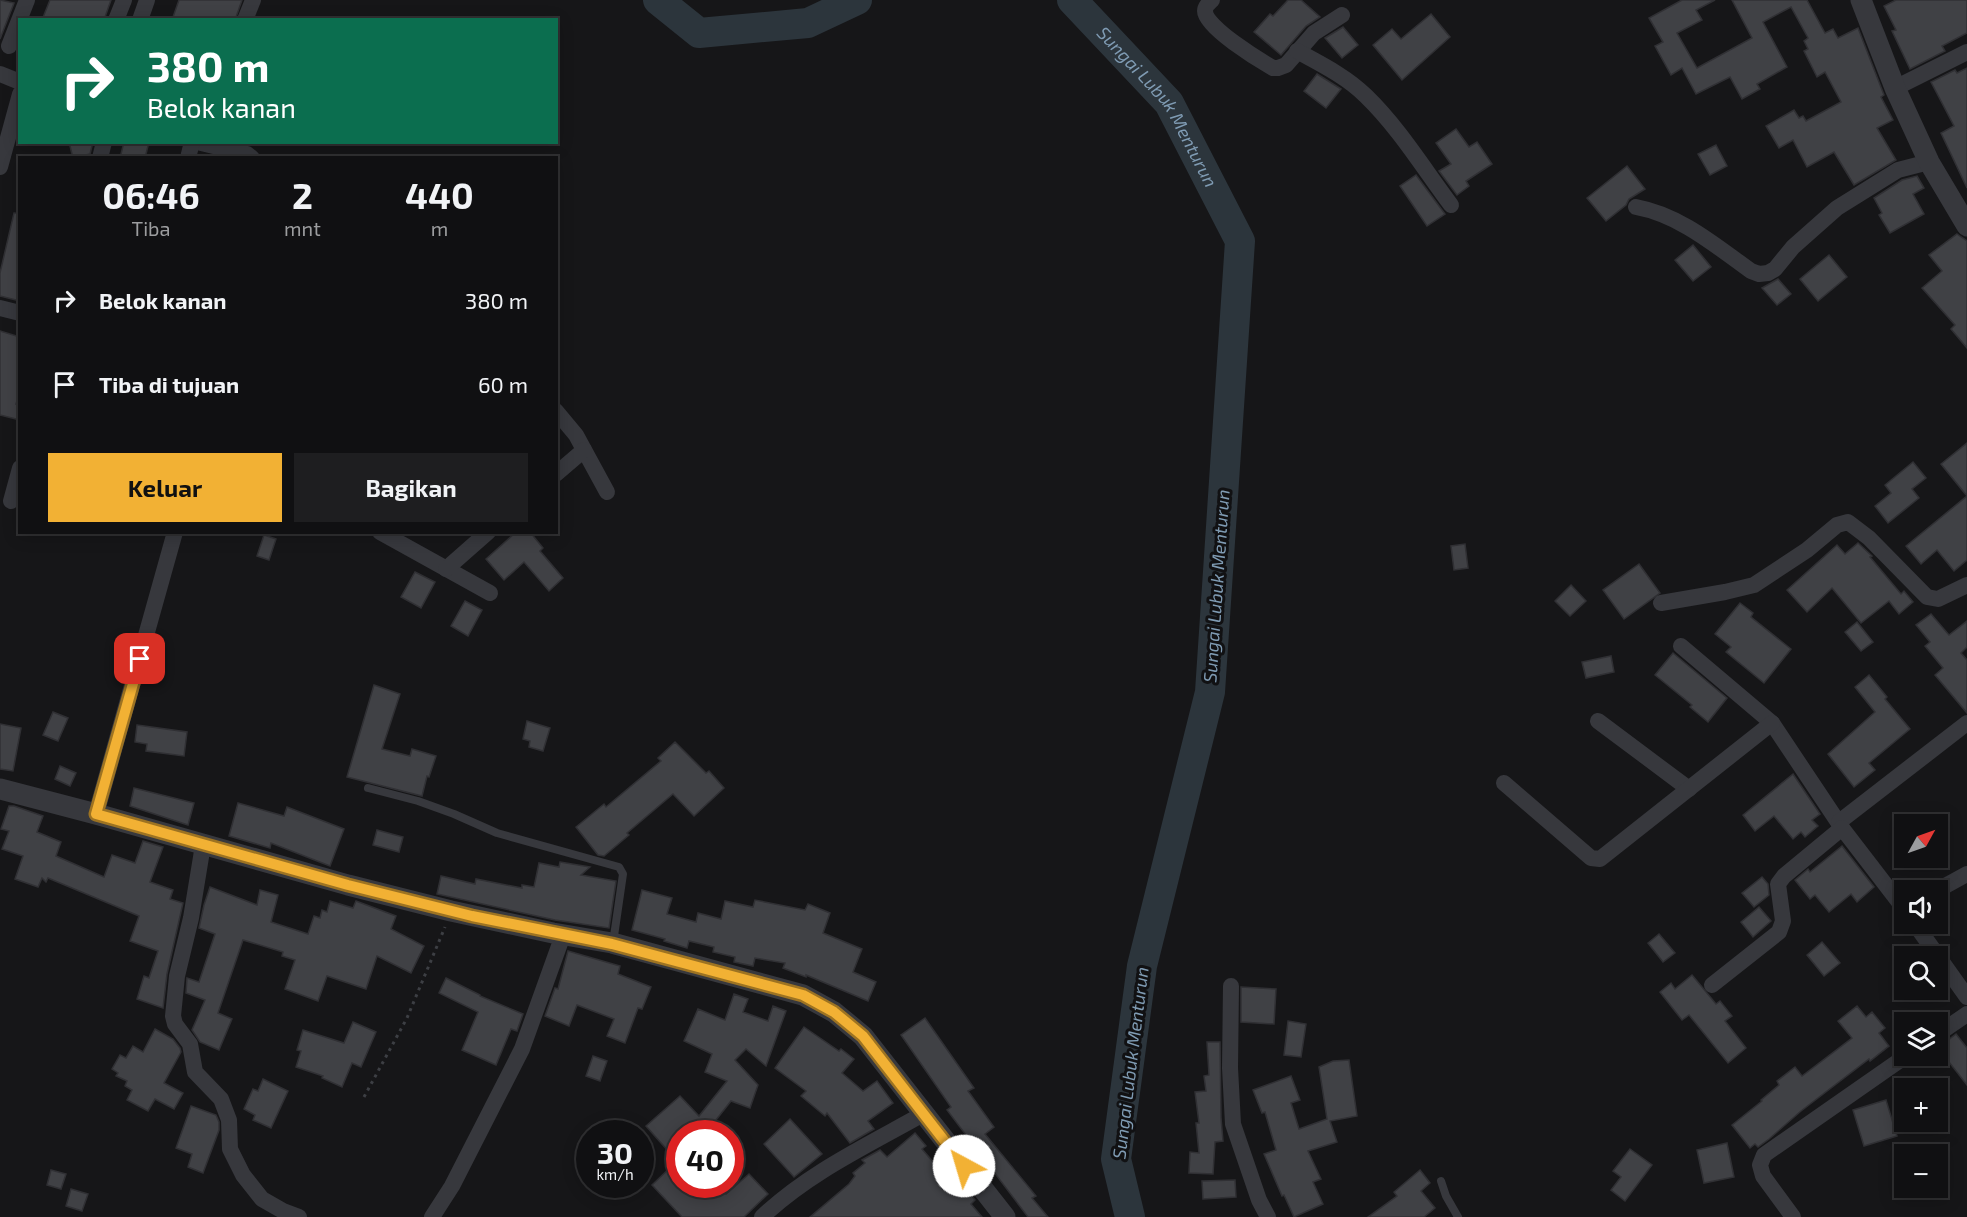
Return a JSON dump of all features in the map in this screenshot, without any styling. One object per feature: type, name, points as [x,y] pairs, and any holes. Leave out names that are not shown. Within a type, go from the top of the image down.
[{"type":"street","points":[[20,18],[27,0]]},
{"type":"street","points":[[117,18],[124,0]]},
{"type":"street","points":[[141,18],[147,0]]},
{"type":"street","points":[[246,18],[253,0]]},
{"type":"street","points":[[1212,0],[1204,11],[1207,18],[1233,42],[1273,68],[1288,63],[1314,33],[1342,15]]},
{"type":"street","points":[[1860,0],[1894,88],[1929,162],[1967,226]]},
{"type":"street","points":[[9,46],[18,23]]},
{"type":"street","points":[[1297,51],[1327,67],[1365,94],[1388,120],[1451,205]]},
{"type":"street","points":[[1894,88],[1967,52]]},
{"type":"street","points":[[0,74],[18,81]]},
{"type":"street","points":[[0,167],[18,101]]},
{"type":"street","points":[[205,144],[250,156]]},
{"type":"street","points":[[1636,207],[1653,210],[1700,234],[1751,271],[1759,274],[1768,273],[1775,269],[1793,247],[1838,208],[1898,170],[1929,162]]},
{"type":"street","points":[[0,308],[18,312]]},
{"type":"street","points":[[558,413],[576,435],[607,492]]},
{"type":"street","points":[[558,472],[585,450]]},
{"type":"street","points":[[11,501],[18,475]]},
{"type":"street","points":[[1662,603],[1754,585],[1807,550],[1837,525],[1848,522],[1869,538],[1927,597],[1938,599],[1967,585]]},
{"type":"street","points":[[96,814],[174,534]]},
{"type":"street","points":[[384,534],[490,593]]},
{"type":"street","points":[[446,569],[486,534]]},
{"type":"street","points":[[1681,646],[1772,723],[1841,825],[1894,895]]},
{"type":"street","points":[[1598,721],[1689,789]]},
{"type":"street","points":[[1504,783],[1594,859],[1600,859],[1772,723]]},
{"type":"street","points":[[1712,985],[1779,932],[1784,921],[1778,884],[1784,876],[1841,825],[1967,723]]},
{"type":"street","points":[[0,789],[348,885],[451,911],[612,944],[803,995],[834,1012],[863,1036],[1005,1217]]},
{"type":"street","points":[[203,845],[191,918],[177,976],[173,1016],[175,1024],[190,1044],[195,1072],[221,1099],[229,1120],[230,1149],[243,1175],[262,1198],[283,1211],[299,1217]]},
{"type":"street","points":[[1948,884],[1967,874]]},
{"type":"street","points":[[1922,934],[1967,997]]},
{"type":"street","points":[[432,1217],[452,1186],[522,1049],[563,935]]},
{"type":"street","points":[[1231,986],[1230,1068],[1233,1124],[1259,1200],[1268,1217]]},
{"type":"street","points":[[1948,1027],[1967,1014]]},
{"type":"street","points":[[1793,1217],[1763,1176],[1760,1165],[1764,1155],[1894,1064]]},
{"type":"street","points":[[762,1217],[784,1196],[923,1114]]},
{"type":"lane","points":[[368,788],[427,804],[496,833],[618,867],[623,874],[612,944]]},
{"type":"lane","points":[[1440,1181],[1458,1217]]},
{"type":"path","points":[[364,1097],[407,1017],[451,911]]},
{"type":"building","points":[[0,0],[14,3],[0,39]]},
{"type":"building","points":[[50,0],[111,0],[105,18],[43,18]]},
{"type":"building","points":[[179,0],[242,0],[236,18],[173,18]]},
{"type":"building","points":[[1288,0],[1301,0],[1320,17],[1306,26],[1281,55],[1254,32],[1270,14],[1273,16]]},
{"type":"building","points":[[1682,0],[1715,0],[1696,10],[1702,20],[1677,33],[1697,68],[1752,38],[1732,0],[1807,0],[1825,33],[1833,29],[1838,38],[1858,28],[1884,95],[1881,97],[1893,120],[1877,128],[1896,160],[1854,185],[1834,152],[1807,167],[1793,140],[1779,148],[1766,126],[1794,110],[1799,118],[1803,116],[1806,121],[1841,102],[1825,72],[1817,77],[1804,51],[1808,49],[1804,41],[1808,38],[1791,7],[1763,22],[1787,67],[1757,84],[1760,89],[1742,99],[1730,77],[1696,94],[1682,68],[1671,75],[1655,46],[1663,42],[1649,18]]},
{"type":"building","points":[[1896,0],[1967,0],[1967,33],[1942,46],[1945,51],[1910,69],[1892,31],[1896,30],[1884,6]]},
{"type":"building","points":[[1431,14],[1450,37],[1402,80],[1373,45],[1392,29],[1401,39]]},
{"type":"building","points":[[1343,27],[1358,45],[1342,58],[1325,38]]},
{"type":"building","points":[[1967,68],[1967,188],[1941,133],[1954,126],[1931,82],[1955,70],[1957,73]]},
{"type":"building","points":[[1317,74],[1341,89],[1326,108],[1304,91]]},
{"type":"building","points":[[1456,129],[1469,147],[1477,142],[1492,164],[1466,181],[1469,186],[1457,195],[1439,171],[1451,164],[1436,143]]},
{"type":"building","points":[[70,144],[92,144],[90,154],[72,156]]},
{"type":"building","points":[[124,144],[148,144],[146,156],[120,156]]},
{"type":"building","points":[[1716,145],[1727,166],[1710,175],[1698,154]]},
{"type":"building","points":[[1627,166],[1645,189],[1629,199],[1626,205],[1606,221],[1587,198]]},
{"type":"building","points":[[1416,175],[1445,214],[1427,226],[1400,186]]},
{"type":"building","points":[[1917,176],[1924,188],[1913,194],[1924,214],[1890,233],[1879,215],[1882,213],[1874,198],[1902,180]]},
{"type":"building","points":[[14,213],[18,214],[18,300],[0,296],[0,273]]},
{"type":"building","points":[[1957,234],[1967,241],[1967,348],[1951,329],[1955,325],[1922,288],[1942,271],[1929,255]]},
{"type":"building","points":[[1693,245],[1711,267],[1693,281],[1675,260]]},
{"type":"building","points":[[1829,255],[1847,277],[1818,301],[1800,279]]},
{"type":"building","points":[[1778,279],[1791,294],[1777,305],[1762,288]]},
{"type":"building","points":[[0,331],[18,336],[18,398],[16,404],[18,404],[18,420],[0,415]]},
{"type":"building","points":[[1967,443],[1967,496],[1941,464]]},
{"type":"building","points":[[1913,462],[1926,478],[1912,489],[1919,498],[1888,523],[1875,506],[1891,493],[1885,485]]},
{"type":"building","points":[[1967,496],[1967,560],[1954,571],[1937,550],[1921,564],[1906,546]]},
{"type":"building","points":[[514,534],[532,534],[543,548],[540,551],[563,578],[549,591],[524,562],[504,580],[486,559]]},
{"type":"building","points":[[264,535],[276,539],[269,560],[257,556]]},
{"type":"building","points":[[1858,543],[1872,556],[1870,557],[1901,594],[1904,591],[1913,602],[1899,614],[1889,601],[1861,623],[1832,588],[1807,612],[1787,590],[1837,545],[1845,554]]},
{"type":"building","points":[[1465,544],[1468,568],[1454,570],[1451,546]]},
{"type":"building","points":[[1639,564],[1660,593],[1624,619],[1603,590]]},
{"type":"building","points":[[415,572],[435,582],[421,608],[401,597]]},
{"type":"building","points":[[1571,585],[1586,601],[1570,616],[1555,601]]},
{"type":"building","points":[[465,601],[482,610],[468,636],[451,626]]},
{"type":"building","points":[[1740,603],[1753,613],[1751,617],[1791,649],[1764,683],[1726,652],[1731,647],[1715,634]]},
{"type":"building","points":[[1931,614],[1949,635],[1967,621],[1967,647],[1961,653],[1967,660],[1967,713],[1935,675],[1943,668],[1925,646],[1930,642],[1916,625]]},
{"type":"building","points":[[1857,622],[1873,642],[1861,651],[1845,632]]},
{"type":"building","points":[[1673,653],[1727,698],[1708,722],[1690,707],[1692,705],[1655,675]]},
{"type":"building","points":[[1611,656],[1614,672],[1586,678],[1582,662]]},
{"type":"building","points":[[1869,675],[1910,729],[1869,763],[1875,770],[1854,787],[1828,754],[1875,712],[1855,687]]},
{"type":"building","points":[[374,685],[400,694],[382,749],[410,756],[412,749],[436,756],[429,777],[427,776],[422,796],[347,777]]},
{"type":"building","points":[[53,712],[68,718],[58,741],[43,735]]},
{"type":"building","points":[[527,721],[550,728],[543,751],[529,747],[530,741],[523,739]]},
{"type":"building","points":[[0,724],[21,728],[13,771],[0,769]]},
{"type":"building","points":[[137,725],[187,732],[184,756],[146,751],[147,744],[135,742]]},
{"type":"building","points":[[675,742],[706,773],[709,771],[724,788],[694,816],[673,794],[604,856],[598,855],[576,827],[604,804],[606,807],[661,761],[658,758]]},
{"type":"building","points":[[60,766],[76,773],[70,786],[55,779]]},
{"type":"building","points":[[1793,774],[1820,814],[1812,820],[1818,826],[1805,837],[1801,832],[1793,839],[1774,816],[1755,831],[1743,815]]},
{"type":"building","points":[[134,788],[194,803],[188,825],[130,806]]},
{"type":"building","points":[[238,803],[284,816],[287,807],[344,829],[330,866],[271,843],[270,848],[229,836]]},
{"type":"building","points":[[9,806],[43,816],[37,832],[61,842],[56,856],[104,877],[112,855],[135,863],[143,841],[163,847],[150,882],[173,890],[170,899],[183,903],[167,974],[163,1008],[137,999],[144,976],[149,978],[158,951],[130,941],[139,916],[48,878],[46,882],[42,878],[38,887],[15,879],[23,856],[2,849],[9,831],[1,829]]},
{"type":"building","points":[[377,830],[403,837],[399,852],[373,845]]},
{"type":"building","points":[[1842,846],[1874,887],[1857,902],[1851,894],[1829,912],[1815,895],[1810,899],[1795,880],[1808,869],[1810,872]]},
{"type":"building","points":[[560,862],[590,867],[581,875],[616,881],[609,928],[555,920],[437,894],[441,876],[475,884],[476,879],[522,888],[522,885],[534,887],[539,863],[559,867]]},
{"type":"building","points":[[1762,877],[1768,884],[1769,895],[1754,907],[1742,893]]},
{"type":"building","points":[[210,887],[257,905],[260,890],[278,895],[271,922],[308,934],[314,916],[320,918],[322,910],[327,912],[330,901],[353,908],[356,901],[396,916],[391,929],[424,946],[411,973],[377,956],[366,989],[327,976],[318,1001],[285,989],[295,960],[282,956],[283,952],[243,940],[218,1013],[232,1019],[219,1050],[200,1042],[192,1030],[205,1000],[186,993],[187,978],[199,982],[215,934],[199,928]]},
{"type":"building","points":[[642,890],[672,898],[667,914],[696,922],[698,913],[721,919],[725,901],[753,907],[755,900],[805,910],[808,904],[830,913],[823,933],[862,949],[853,972],[876,982],[868,1001],[783,968],[785,963],[755,958],[753,966],[734,962],[735,957],[713,952],[714,947],[689,941],[687,948],[632,930]]},
{"type":"building","points":[[1759,907],[1771,921],[1753,937],[1741,922]]},
{"type":"building","points":[[1659,934],[1675,953],[1663,962],[1648,943]]},
{"type":"building","points":[[1822,942],[1840,963],[1824,976],[1807,955]]},
{"type":"building","points":[[568,951],[620,966],[618,974],[651,987],[642,1009],[638,1008],[625,1043],[607,1036],[614,1019],[577,1005],[569,1026],[545,1016],[555,988],[558,989]]},
{"type":"building","points":[[1692,975],[1716,1004],[1720,1001],[1732,1016],[1725,1021],[1746,1048],[1728,1063],[1689,1015],[1682,1020],[1660,992],[1671,983],[1675,989]]},
{"type":"building","points":[[446,978],[480,996],[523,1014],[517,1031],[511,1029],[496,1065],[462,1050],[478,1012],[439,993]]},
{"type":"building","points":[[1241,987],[1276,989],[1274,1024],[1241,1022]]},
{"type":"building","points":[[734,994],[748,999],[743,1012],[768,1021],[773,1006],[786,1011],[766,1066],[746,1049],[735,1060],[758,1085],[750,1108],[731,1101],[716,1120],[666,1120],[666,1149],[654,1135],[653,1120],[680,1096],[699,1116],[727,1081],[705,1072],[712,1054],[684,1041],[698,1009],[725,1020]]},
{"type":"building","points":[[1857,1006],[1866,1017],[1872,1012],[1885,1028],[1879,1033],[1889,1046],[1801,1111],[1769,1139],[1758,1147],[1755,1144],[1750,1148],[1732,1125],[1762,1101],[1779,1085],[1777,1081],[1795,1067],[1802,1076],[1852,1038],[1838,1021]]},
{"type":"building","points":[[925,1018],[974,1088],[968,1091],[994,1127],[985,1134],[1036,1196],[1032,1198],[1048,1217],[1028,1217],[947,1110],[951,1107],[901,1035]]},
{"type":"building","points":[[1288,1021],[1306,1024],[1301,1057],[1284,1055]]},
{"type":"building","points":[[353,1022],[376,1032],[361,1067],[352,1063],[342,1087],[322,1078],[323,1076],[296,1067],[301,1051],[297,1050],[303,1030],[344,1043]]},
{"type":"building","points":[[804,1027],[854,1059],[842,1073],[863,1091],[877,1081],[893,1103],[868,1121],[874,1129],[850,1143],[827,1113],[825,1116],[801,1096],[806,1091],[775,1068]]},
{"type":"building","points":[[155,1029],[173,1039],[180,1048],[181,1052],[164,1083],[183,1093],[174,1109],[155,1099],[148,1111],[127,1100],[132,1090],[125,1086],[127,1081],[116,1076],[118,1073],[112,1069],[120,1055],[126,1058],[133,1046],[143,1052]]},
{"type":"building","points":[[1956,1034],[1967,1048],[1967,1085],[1948,1061],[1948,1040]]},
{"type":"building","points":[[1207,1042],[1220,1042],[1223,1141],[1215,1142],[1213,1174],[1189,1173],[1190,1152],[1199,1153],[1196,1123],[1199,1123],[1195,1092],[1206,1091],[1204,1076],[1209,1075]]},
{"type":"building","points":[[593,1056],[607,1061],[600,1081],[586,1076]]},
{"type":"building","points":[[1349,1060],[1357,1116],[1330,1121],[1337,1142],[1308,1151],[1321,1179],[1313,1182],[1323,1204],[1294,1217],[1284,1195],[1282,1196],[1264,1154],[1276,1150],[1265,1112],[1262,1113],[1253,1090],[1291,1076],[1300,1100],[1291,1103],[1299,1129],[1327,1119],[1319,1067],[1333,1061]]},
{"type":"building","points":[[263,1079],[288,1091],[271,1128],[253,1120],[255,1115],[244,1109],[253,1089],[258,1091]]},
{"type":"building","points":[[1886,1100],[1897,1136],[1864,1146],[1853,1110]]},
{"type":"building","points":[[191,1106],[216,1115],[219,1122],[219,1130],[203,1173],[188,1167],[192,1154],[176,1148]]},
{"type":"building","points":[[790,1119],[822,1154],[794,1177],[764,1144]]},
{"type":"building","points":[[915,1133],[926,1146],[922,1149],[961,1194],[966,1189],[975,1200],[971,1204],[982,1217],[810,1217],[849,1184],[855,1176],[853,1173],[865,1163],[862,1160],[880,1150],[887,1157]]},
{"type":"building","points":[[1727,1143],[1734,1177],[1704,1183],[1697,1150]]},
{"type":"building","points":[[1630,1149],[1652,1165],[1625,1201],[1611,1190],[1621,1177],[1613,1171]]},
{"type":"building","points":[[51,1170],[66,1174],[61,1189],[47,1185]]},
{"type":"building","points":[[1420,1170],[1430,1183],[1421,1191],[1435,1208],[1424,1217],[1368,1217],[1397,1196],[1394,1192]]},
{"type":"building","points":[[666,1172],[666,1198],[744,1198],[744,1178],[749,1174],[768,1194],[744,1217],[682,1217],[654,1187],[654,1183]]},
{"type":"building","points":[[1235,1180],[1236,1197],[1203,1199],[1202,1181]]},
{"type":"building","points":[[71,1189],[88,1194],[82,1211],[66,1206]]},
{"type":"waterway","name":"Sungai Lubuk Menturun","points":[[658,0],[699,33],[808,23],[857,0]]},
{"type":"waterway","name":"Sungai Lubuk Menturun","points":[[1072,0],[1169,103],[1240,241],[1210,692],[1142,966],[1116,1159],[1130,1217]]},
{"type":"route","points":[[140,659],[96,814],[348,885],[472,916],[612,944],[803,995],[834,1012],[863,1036],[964,1166]]}]
